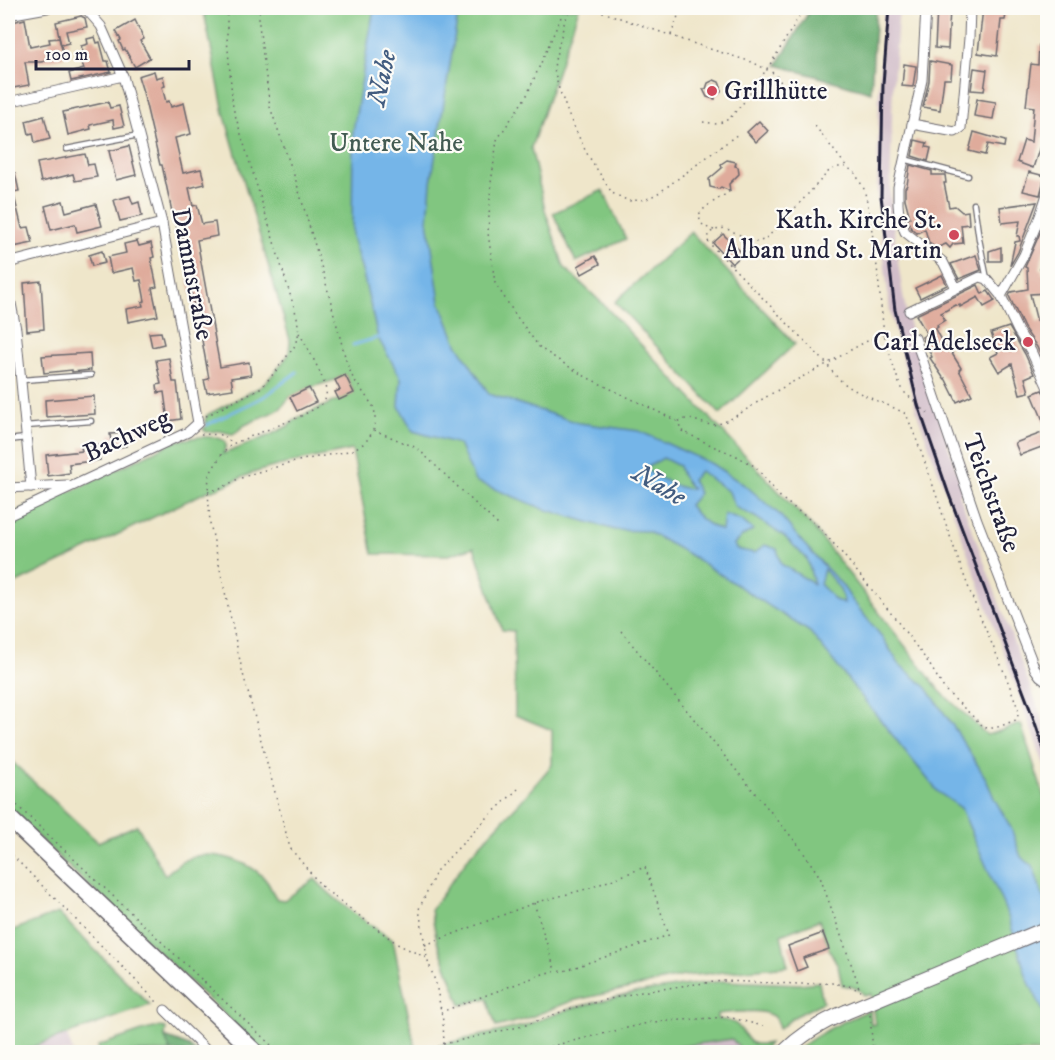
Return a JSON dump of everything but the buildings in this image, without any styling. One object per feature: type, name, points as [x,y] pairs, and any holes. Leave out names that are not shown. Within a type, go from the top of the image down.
[{"type":"highway","points":[[8,817],[255,1053]]},
{"type":"highway","points":[[8,831],[241,1053]]},
{"type":"street","points":[[8,15],[47,8]]},
{"type":"street","points":[[75,8],[87,10]]},
{"type":"street","points":[[926,8],[922,80],[897,196],[899,216],[909,236],[943,262],[956,288]]},
{"type":"street","points":[[912,124],[955,132],[961,128],[970,8]]},
{"type":"street","name":"Dammstraße","points":[[87,10],[100,26],[123,76],[139,135],[162,223],[198,423]]},
{"type":"street","points":[[8,102],[123,76]]},
{"type":"street","points":[[1001,296],[1024,255],[1040,216],[1047,191]]},
{"type":"street","points":[[8,263],[162,223]]},
{"type":"street","points":[[909,311],[980,277],[987,279],[1001,296],[1018,331],[1031,351],[1047,388]]},
{"type":"street","points":[[8,288],[16,329],[31,487]]},
{"type":"street","name":"Teichstraße","points":[[915,338],[977,520],[1035,669],[1047,682]]},
{"type":"street","name":"Bachweg","points":[[8,516],[72,484],[188,432],[198,423]]},
{"type":"street","name":"Bachweg","points":[[8,488],[72,484]]},
{"type":"street","points":[[784,1053],[802,1035],[817,1025],[1047,928]]},
{"type":"street","points":[[165,1010],[208,1053]]},
{"type":"lane","points":[[67,149],[139,135]]},
{"type":"lane","points":[[904,159],[968,176]]},
{"type":"lane","points":[[974,204],[987,279]]},
{"type":"lane","points":[[8,359],[19,358]]},
{"type":"lane","points":[[21,380],[91,375]]},
{"type":"lane","points":[[25,426],[91,421]]},
{"type":"lane","points":[[8,440],[26,438]]},
{"type":"path","points":[[87,10],[156,8]]},
{"type":"path","points":[[227,8],[233,108],[297,317],[299,333],[326,391],[325,401],[318,407],[232,444],[222,454],[209,475],[210,524],[237,648],[290,848],[323,888],[399,945],[427,958]]},
{"type":"path","points":[[208,491],[220,489],[254,473],[352,450],[369,438],[375,422],[373,406],[353,378],[347,364],[296,181],[270,107],[259,25],[259,8]]},
{"type":"path","points":[[567,8],[565,8],[527,95],[497,140],[491,183],[488,233],[495,283],[540,348],[586,376],[678,422],[682,431],[756,467],[781,498],[817,525],[841,552],[928,662],[945,690],[984,727],[989,729],[997,727],[1016,720],[1018,709],[976,609],[906,414],[854,391],[833,374],[827,364],[709,243],[707,238],[709,233],[725,228],[755,242],[764,240],[829,171],[847,167]]},
{"type":"path","points":[[573,8],[569,11],[564,24],[554,69],[569,116],[586,152],[612,193],[629,201],[647,199],[660,192],[738,134]]},
{"type":"path","points":[[591,8],[752,62],[775,74],[782,84]]},
{"type":"path","points":[[671,35],[681,8]]},
{"type":"path","points":[[703,122],[717,124],[729,119],[776,57],[804,8]]},
{"type":"path","points":[[814,126],[847,167],[855,173],[864,189],[869,210],[884,334],[900,383],[905,393],[944,424]]},
{"type":"path","points":[[715,230],[704,227],[700,220],[700,213],[731,190]]},
{"type":"path","points":[[232,444],[224,435],[199,433],[198,423],[207,415],[262,387],[294,347],[299,333]]},
{"type":"path","points":[[678,422],[683,418],[716,425],[797,378],[870,339],[884,334]]},
{"type":"path","points":[[373,430],[417,448],[498,525]]},
{"type":"path","points":[[621,631],[799,846],[820,877],[859,990]]},
{"type":"path","points":[[444,1044],[436,984],[427,958],[419,909],[436,870],[518,789]]},
{"type":"path","points":[[8,797],[280,1052]]},
{"type":"path","points":[[8,851],[165,1010]]},
{"type":"path","points":[[425,945],[534,903],[590,888],[645,867],[669,935],[571,969],[543,974],[441,1012]]},
{"type":"path","points":[[534,903],[555,971]]},
{"type":"path","points":[[428,1053],[444,1044],[523,1026],[572,1008],[635,993],[688,985],[723,981],[832,983],[849,986],[863,993]]},
{"type":"path","points":[[870,1011],[873,1053]]},
{"type":"path","points":[[527,1053],[652,1022],[728,1017],[764,1026]]},
{"type":"shaded area","points":[[884,8],[899,8],[893,85],[890,193],[904,301],[912,335],[963,491],[959,494],[1047,732],[1047,773],[916,410],[890,312],[877,196],[879,85]]},
{"type":"shaded area","points":[[67,1035],[73,1052],[18,1052]]},
{"type":"shaded area","points":[[732,1039],[743,1052],[641,1052]]},
{"type":"green space","name":"Untere Nahe","points":[[193,8],[579,8],[531,148],[545,210],[564,267],[602,303],[815,530],[940,691],[987,735],[1021,724],[1047,806],[1047,1052],[795,1052],[821,1034],[870,1010],[871,1025],[875,1024],[871,994],[864,996],[858,989],[842,985],[838,966],[829,949],[819,920],[781,935],[788,966],[684,976],[572,1001],[523,1020],[496,1027],[487,998],[461,1005],[437,941],[431,910],[471,854],[552,765],[552,730],[515,715],[514,631],[502,630],[474,547],[449,555],[373,554],[352,450],[292,462],[250,474],[208,491],[8,587],[8,516],[55,493],[72,491],[176,441],[215,437],[225,441],[223,454],[268,436],[288,426],[299,417],[354,393],[345,375],[290,397],[280,409],[245,425],[235,433],[206,432],[203,429],[207,426],[205,420],[207,415],[262,386],[289,354],[290,340],[224,113],[204,12],[194,12]]},
{"type":"green space","points":[[811,8],[876,8],[871,92],[777,65]]},
{"type":"green space","points":[[603,190],[626,239],[576,262],[553,213]]},
{"type":"green space","points":[[691,232],[795,344],[720,414],[615,302]]},
{"type":"green space","points":[[8,758],[98,842],[137,825],[165,875],[188,859],[197,856],[220,856],[243,863],[253,869],[268,883],[277,899],[284,900],[315,879],[342,904],[393,940],[416,1052],[264,1052],[8,809]]},
{"type":"green space","points":[[58,913],[150,1005],[18,1052],[8,1052],[8,932]]},
{"type":"green space","points":[[723,981],[799,984],[819,982],[823,1002],[794,1017],[779,1029],[776,1020],[766,1013],[749,1011],[717,1014],[717,1019],[735,1023],[752,1043],[769,1043],[763,1052],[743,1052],[732,1039],[641,1052],[427,1052],[444,1044],[523,1026],[572,1008],[635,993]]},
{"type":"green space","points":[[159,1027],[166,1028],[165,1037],[171,1052],[99,1052],[98,1046]]},
{"type":"green space","points":[[165,1037],[189,1046],[196,1052],[171,1052]]},
{"type":"water","name":"Nahe","points":[[374,8],[459,8],[431,183],[428,220],[440,302],[457,344],[489,394],[579,423],[639,431],[712,464],[746,486],[780,515],[842,585],[882,637],[899,664],[927,688],[957,732],[985,777],[1011,828],[1021,857],[1033,866],[1047,904],[1047,1019],[1027,978],[1008,916],[961,808],[938,792],[810,632],[690,555],[647,531],[615,530],[544,509],[475,481],[459,444],[413,431],[399,406],[401,378],[378,338],[352,236],[353,132]],"holes":[[[663,458],[679,466],[682,476],[692,489],[674,485],[644,469]],[[700,471],[729,492],[735,507],[785,537],[807,559],[814,584],[781,564],[777,549],[765,545],[755,553],[736,549],[734,544],[753,530],[742,521],[724,514],[722,531],[703,521],[689,505],[699,493],[692,480]],[[824,569],[840,589],[844,603],[835,600],[820,584]]]},
{"type":"waterway","points":[[353,345],[380,337]]},
{"type":"waterway","points":[[207,425],[265,396],[297,372]]},
{"type":"railway","points":[[889,8],[883,84],[881,196],[895,310],[918,405],[1048,761]]},
{"type":"place","name":"Grillhütte","points":[[712,91]]},
{"type":"place","name":"Kath. Kirche St. Alban und St. Martin","points":[[954,235]]},
{"type":"place","name":"Carl Adelseck","points":[[1028,342]]}]
